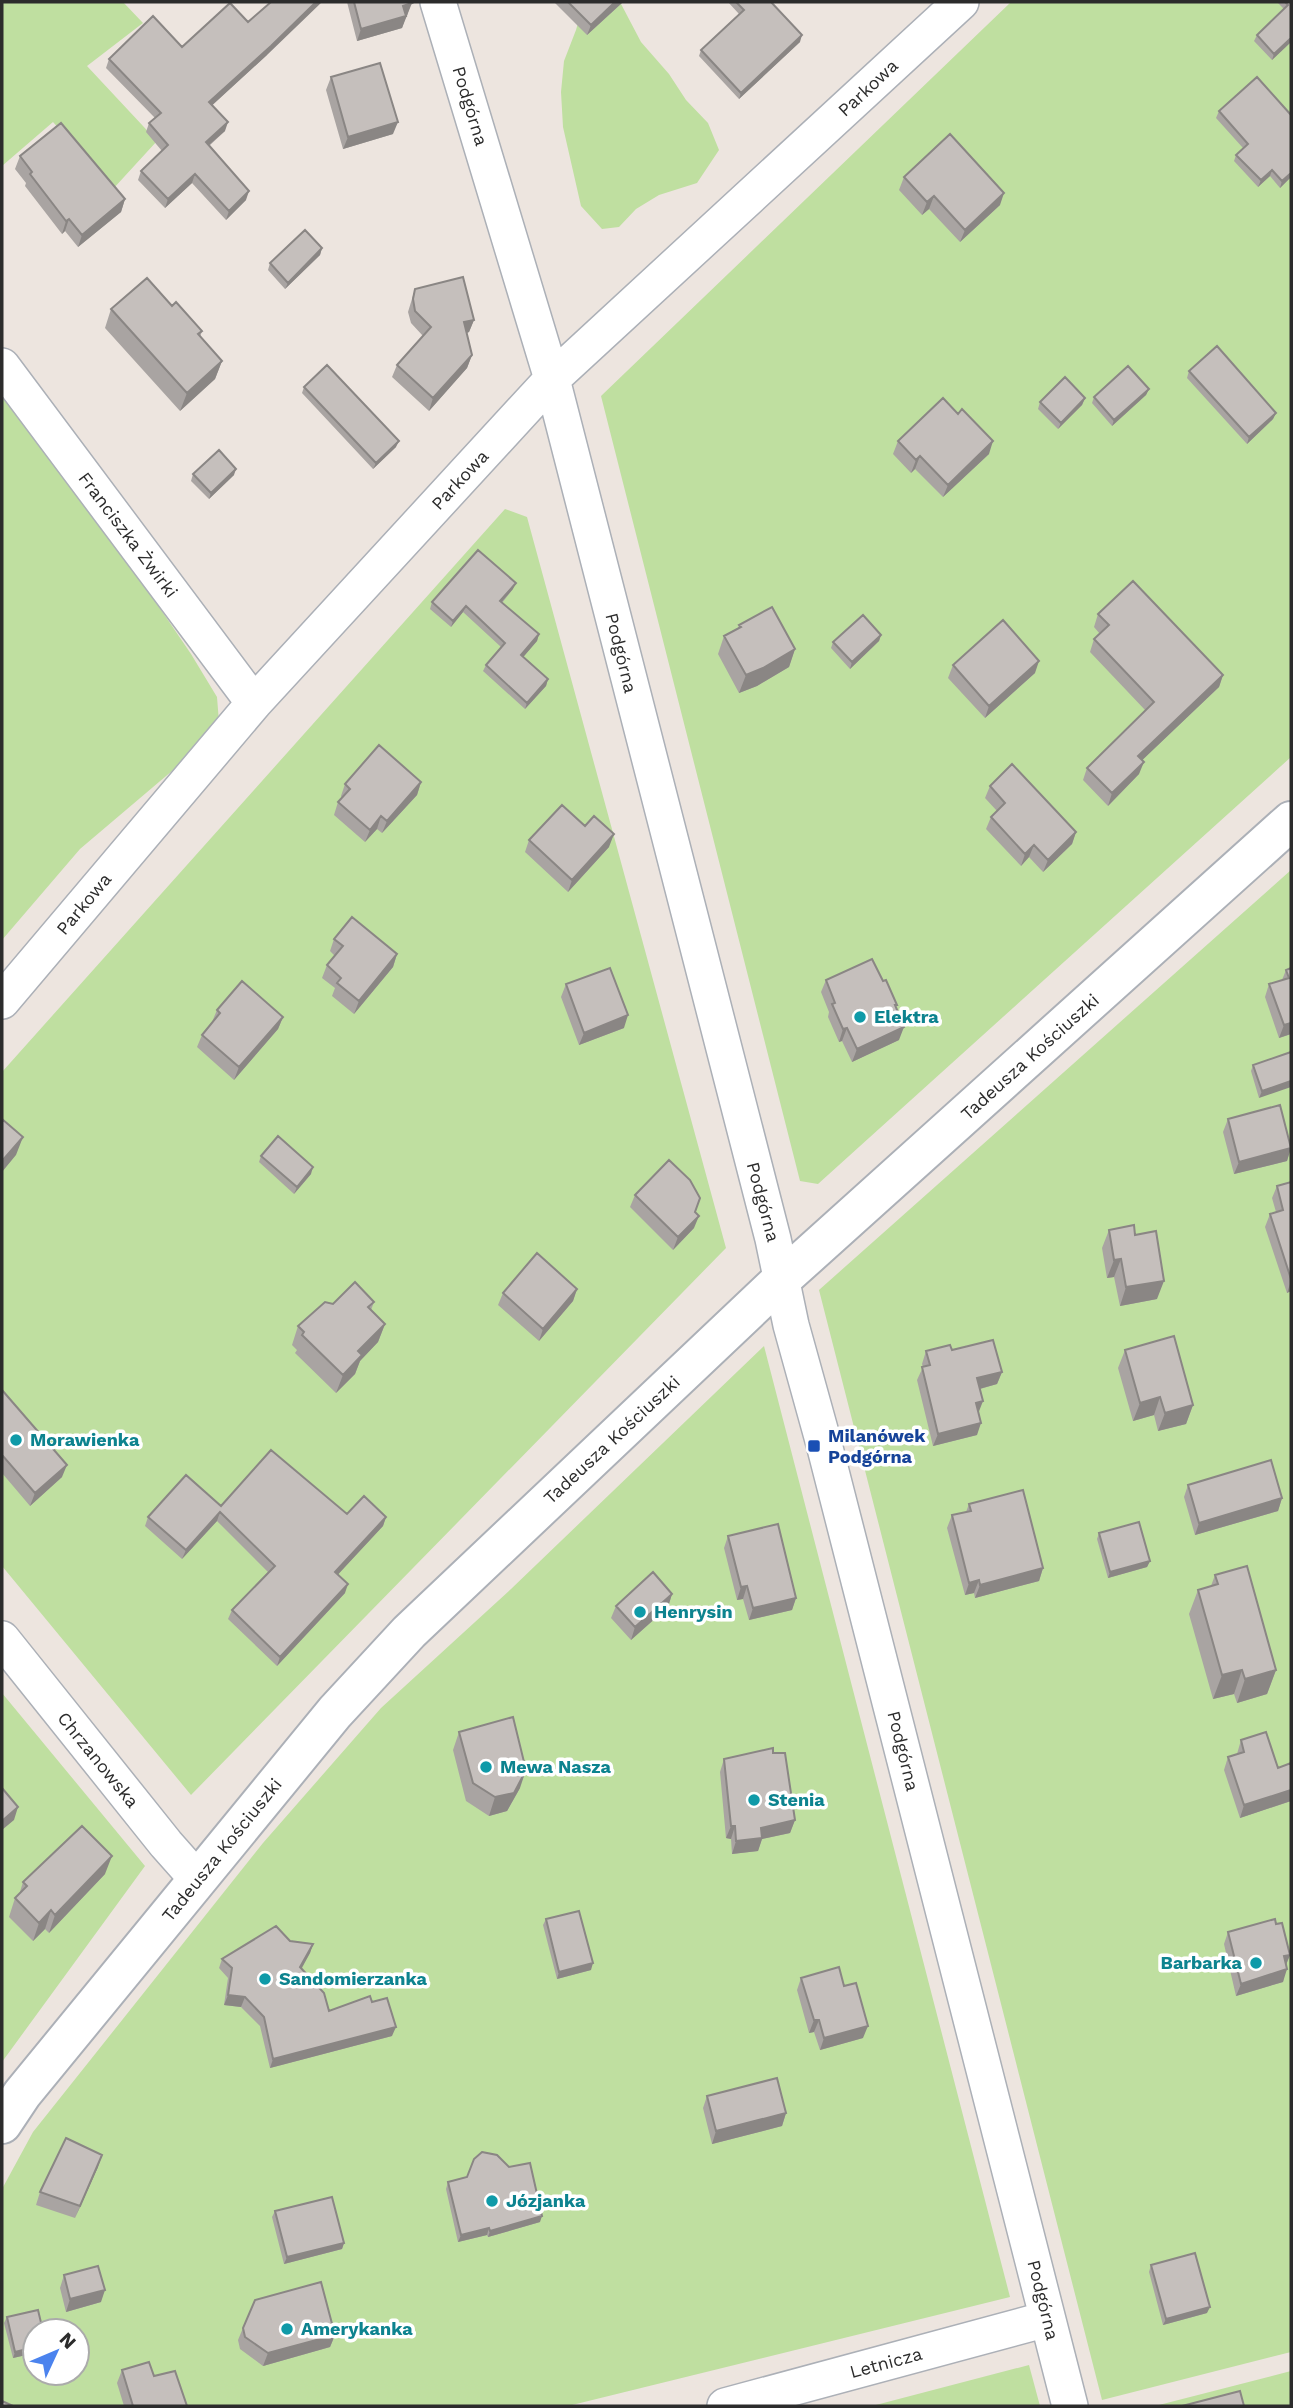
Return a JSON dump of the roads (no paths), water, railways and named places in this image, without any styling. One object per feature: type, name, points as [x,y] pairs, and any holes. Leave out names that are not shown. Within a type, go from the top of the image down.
[{"type":"street","name":"Podgórna","points":[[438,2],[552,379],[782,1279],[791,1325],[824,1444],[1070,2406]]},
{"type":"street","name":"Parkowa","points":[[2,1001],[254,704],[552,379],[961,2]]},
{"type":"street","name":"Franciszka Żwirki","points":[[2,366],[254,704]]},
{"type":"street","name":"Tadeusza Kościuszki","points":[[2,2124],[22,2094],[197,1878],[335,1713],[408,1632],[782,1279],[1291,821]]},
{"type":"street","name":"Chrzanowska","points":[[2,1639],[166,1844],[197,1878]]},
{"type":"street","name":"Letnicza","points":[[725,2406],[1047,2319]]},
{"type":"place","name":"Elektra","points":[[860,1017]]},
{"type":"place","name":"Morawienka","points":[[16,1440]]},
{"type":"place","name":"Milanówek Podgórna","points":[[814,1446]]},
{"type":"place","name":"Henrysin","points":[[640,1612]]},
{"type":"place","name":"Mewa Nasza","points":[[486,1767]]},
{"type":"place","name":"Stenia","points":[[754,1800]]},
{"type":"place","name":"Barbarka","points":[[1256,1963]]},
{"type":"place","name":"Sandomierzanka","points":[[265,1979]]},
{"type":"place","name":"Józjanka","points":[[492,2201]]},
{"type":"place","name":"Amerykanka","points":[[287,2329]]}]
